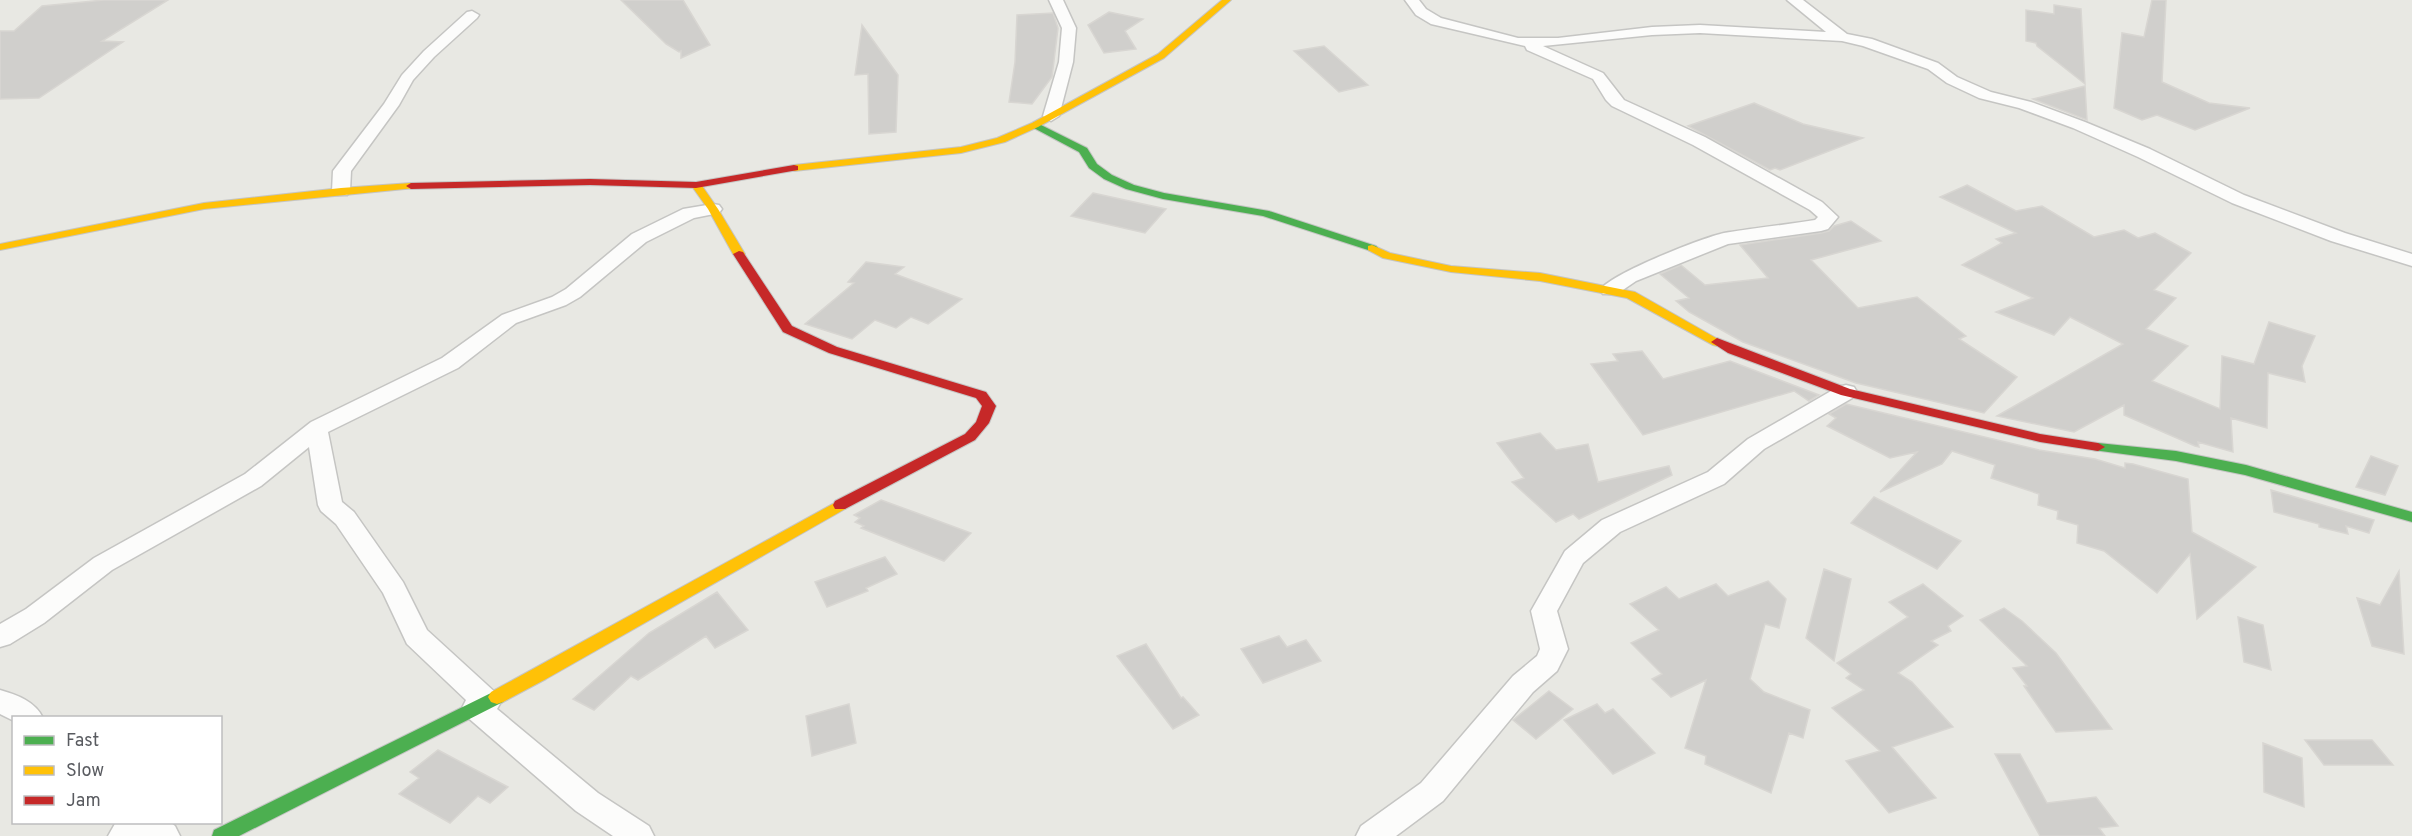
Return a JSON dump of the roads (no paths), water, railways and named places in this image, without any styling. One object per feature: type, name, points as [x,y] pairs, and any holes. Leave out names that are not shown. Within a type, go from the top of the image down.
[{"type":"street","points":[[1051,116],[1066,62],[1069,28],[1056,0]]},
{"type":"street","points":[[0,247],[204,206],[341,191],[444,184],[590,182],[696,185],[792,168],[961,150],[1001,140],[1035,125],[1161,56],[1227,0]]},
{"type":"street","points":[[1412,0],[1421,12],[1436,21],[1518,42],[1598,76],[1604,81],[1611,99],[1699,141],[1816,206],[1829,217],[1821,225],[1724,239],[1629,278],[1610,290]]},
{"type":"street","points":[[1794,0],[1842,37]]},
{"type":"street","points":[[341,191],[342,171],[391,105],[407,78],[429,54],[472,15]]},
{"type":"street","points":[[1518,42],[1558,42],[1700,29],[1842,37],[1867,42],[1933,66],[1952,80],[1977,92],[2025,105],[2079,125],[2144,153],[2238,199],[2338,237],[2412,260]]},
{"type":"street","points":[[1035,125],[1075,145],[1108,177],[1130,187],[1163,196],[1265,213],[1369,247],[1387,256],[1413,262],[1451,269],[1540,277],[1631,295],[1732,350],[1846,392],[2040,438],[2076,445],[2176,456],[2246,470],[2412,518]]},
{"type":"street","points":[[221,836],[559,665],[720,571],[882,482],[970,437],[987,415],[989,406],[981,395],[834,350],[787,329],[749,273],[713,209],[696,185]]},
{"type":"street","points":[[0,637],[35,616],[103,564],[253,480],[316,429],[450,363],[508,319],[559,301],[573,293],[639,238],[689,213],[713,209]]},
{"type":"street","points":[[1372,836],[1432,792],[1523,684],[1547,663],[1554,649],[1544,611],[1575,557],[1611,526],[1716,478],[1756,444],[1846,392]]},
{"type":"street","points":[[316,429],[322,451],[330,505],[345,518],[393,589],[417,637],[481,705],[587,801],[638,836]]},
{"type":"street","points":[[0,701],[28,716]]},
{"type":"street","points":[[148,824],[164,836]]}]
